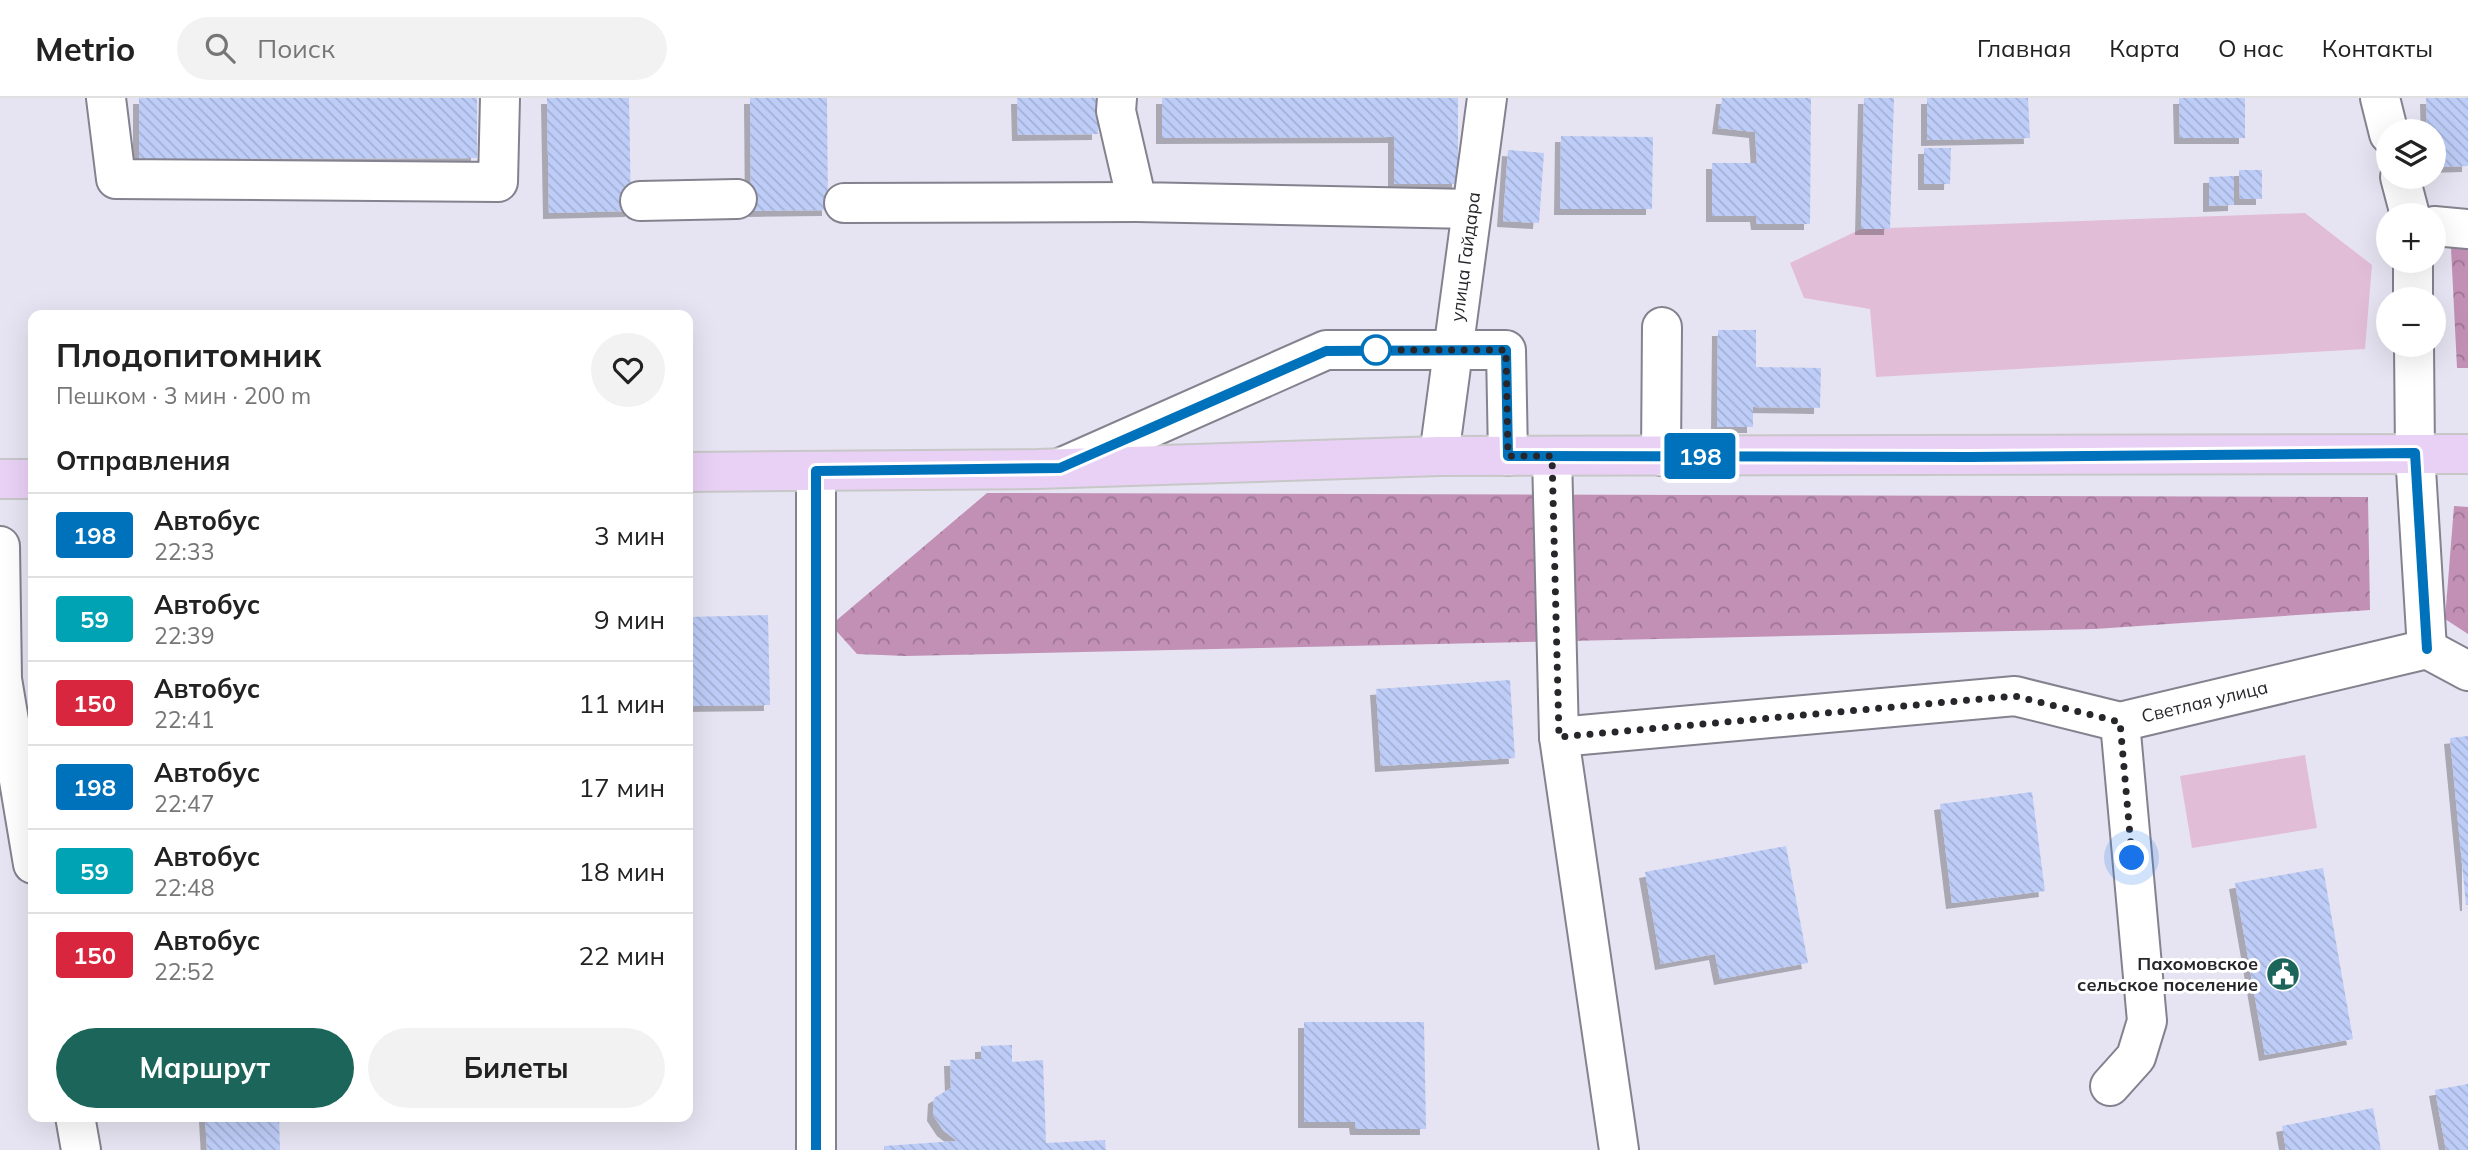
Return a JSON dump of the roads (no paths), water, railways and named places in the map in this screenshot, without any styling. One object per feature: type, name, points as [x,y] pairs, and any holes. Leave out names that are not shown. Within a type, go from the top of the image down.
[{"type":"main road","points":[[693,472],[1060,468],[1439,456],[2468,454]]},
{"type":"main road","points":[[0,480],[28,479]]},
{"type":"street","points":[[106,98],[116,179],[484,182],[498,182],[500,98]]},
{"type":"street","points":[[1116,98],[1116,111],[1137,202]]},
{"type":"street","name":"улица Гайдара","points":[[1439,456],[1487,98]]},
{"type":"street","points":[[2379,98],[2385,119]]},
{"type":"street","points":[[640,201],[737,199]]},
{"type":"street","points":[[844,203],[1137,202],[1471,209]]},
{"type":"street","points":[[2446,227],[2468,229]]},
{"type":"street","points":[[1661,456],[1662,327]]},
{"type":"street","points":[[1060,468],[1326,351],[1506,350],[1508,456]]},
{"type":"street","points":[[2414,357],[2415,453],[2427,649],[2468,671]]},
{"type":"street","points":[[1552,456],[1559,737],[1619,1150]]},
{"type":"street","points":[[816,471],[816,1150]]},
{"type":"street","points":[[0,546],[2,679],[28,834]]},
{"type":"street","name":"Светлая улица","points":[[1559,737],[2015,696],[2120,722],[2427,649]]},
{"type":"street","points":[[2110,1086],[2136,1057],[2147,1021],[2120,722]]},
{"type":"street","points":[[76,1122],[81,1150]]},
{"type":"place","name":"Пахомовское сельское поселение","points":[[2283,974]]}]
